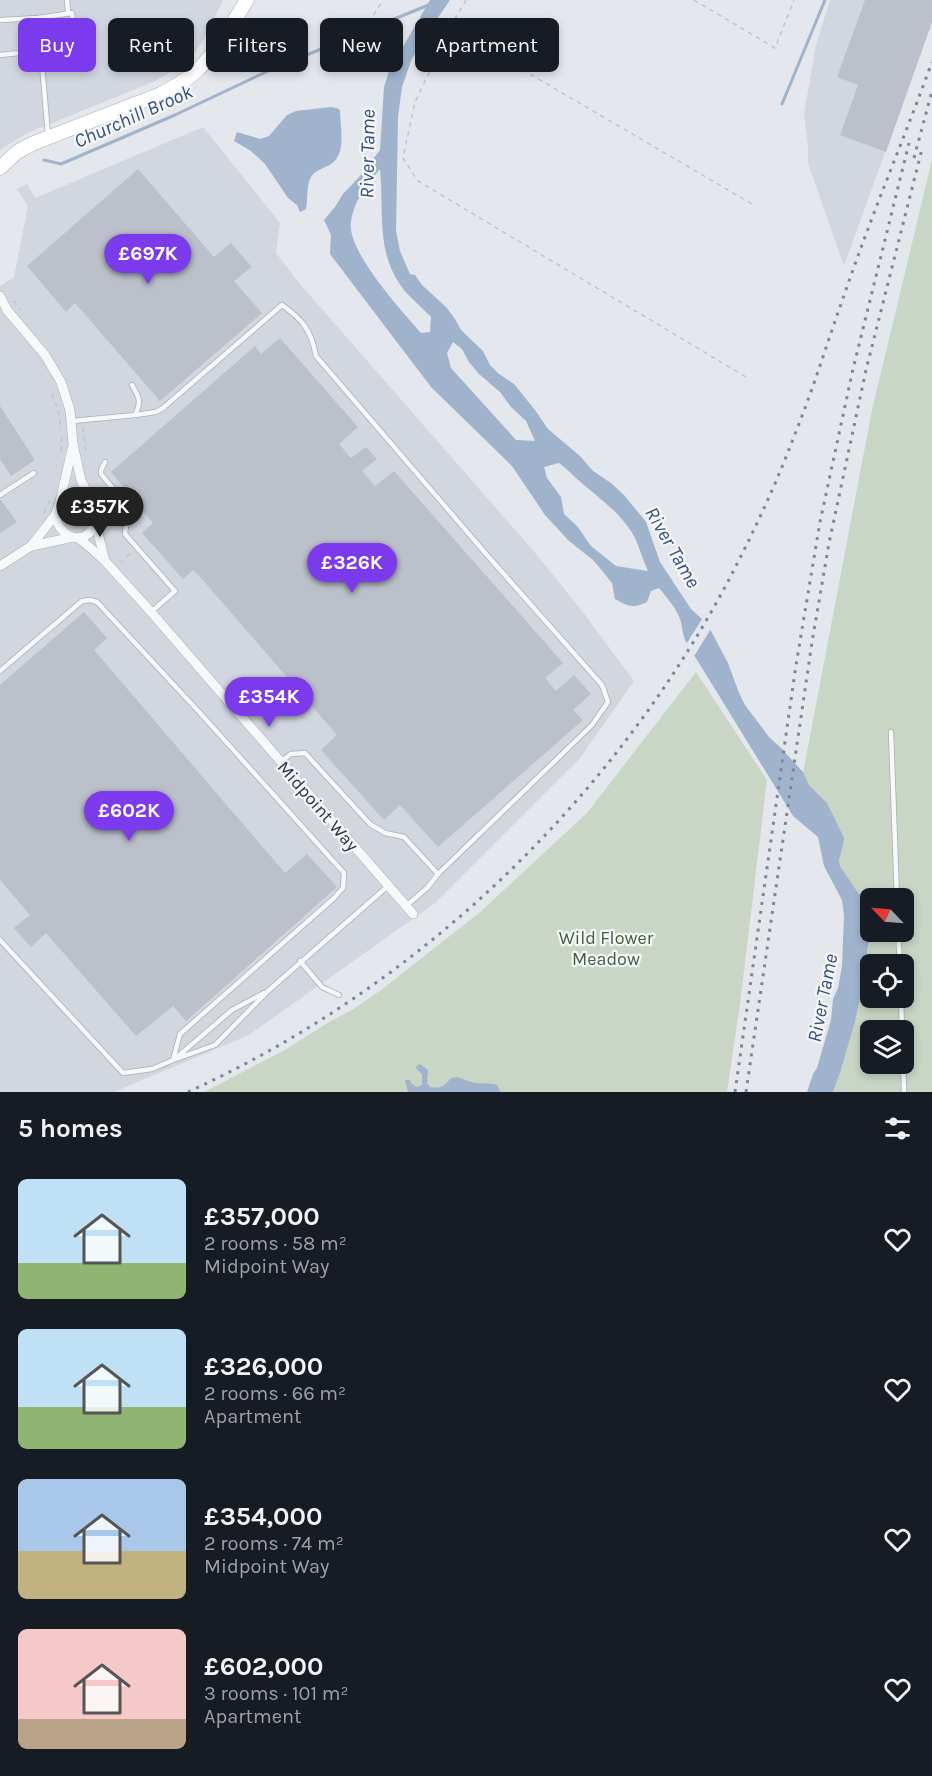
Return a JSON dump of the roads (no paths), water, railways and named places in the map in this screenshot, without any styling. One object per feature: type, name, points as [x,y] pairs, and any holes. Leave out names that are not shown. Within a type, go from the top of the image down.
[{"type":"street","points":[[0,168],[17,152],[48,137],[161,94],[178,84],[206,61],[247,0]]},
{"type":"street","points":[[0,296],[3,308],[45,355],[61,382],[72,421],[73,444],[81,480],[96,511],[97,519],[91,532],[75,538],[31,546]]},
{"type":"street","points":[[73,444],[57,523],[60,530],[75,538]]},
{"type":"street","points":[[0,566],[31,546],[64,501],[74,497],[85,499],[92,504]]},
{"type":"street","name":"Midpoint Way","points":[[97,519],[105,561]]},
{"type":"street","name":"Midpoint Way","points":[[75,538],[86,544],[105,561],[151,612],[413,914]]},
{"type":"lane","points":[[67,0],[68,14]]},
{"type":"lane","points":[[38,18],[72,13],[73,18]]},
{"type":"lane","points":[[0,20],[18,19]]},
{"type":"lane","points":[[0,55],[18,53]]},
{"type":"lane","points":[[42,72],[48,137]]},
{"type":"lane","points":[[72,421],[156,412],[282,305],[306,325],[311,334],[316,356],[602,685],[608,702],[592,725],[406,906]]},
{"type":"lane","points":[[132,385],[138,395],[140,406],[135,415]]},
{"type":"lane","points":[[105,462],[101,474],[130,509],[132,518],[126,525],[125,534],[175,591],[151,612]]},
{"type":"lane","points":[[0,495],[34,473]]},
{"type":"lane","points":[[0,671],[82,601],[97,602],[344,873],[343,888],[334,898],[180,1034],[173,1060]]},
{"type":"lane","points":[[891,732],[897,888]]},
{"type":"lane","points":[[280,762],[291,754],[305,753],[370,824],[386,833],[404,837],[438,874]]},
{"type":"lane","points":[[0,940],[123,1073],[152,1069],[215,1045],[269,990],[388,886]]},
{"type":"lane","points":[[300,962],[322,987],[339,995]]},
{"type":"lane","points":[[173,1060],[232,1010],[269,990]]},
{"type":"lane","points":[[903,1074],[904,1092]]},
{"type":"water","points":[[430,0],[450,0],[438,18],[420,18]]},
{"type":"water","points":[[415,26],[415,53],[402,87],[398,117],[396,231],[400,251],[410,274],[415,275],[422,285],[446,307],[461,330],[483,351],[490,365],[514,384],[548,429],[580,456],[593,471],[624,495],[646,522],[660,562],[691,609],[711,631],[728,663],[745,705],[769,737],[803,772],[809,785],[827,803],[844,838],[839,860],[840,866],[860,896],[860,942],[869,942],[867,954],[860,954],[860,998],[833,1092],[807,1092],[817,1068],[831,1020],[833,999],[838,988],[842,966],[844,916],[842,900],[824,866],[818,837],[793,816],[686,642],[677,613],[659,588],[651,591],[647,602],[634,606],[615,599],[612,583],[604,573],[545,515],[512,466],[431,387],[330,254],[331,235],[324,220],[380,150],[384,87],[389,72],[403,72],[403,47]],"holes":[[[380,169],[382,228],[392,270],[402,288],[431,317],[430,332],[421,333],[389,296],[366,264],[352,234],[351,221],[358,200]],[[453,342],[462,349],[479,374],[500,392],[511,407],[526,421],[535,441],[516,440],[451,368],[447,353]],[[559,463],[626,524],[636,540],[648,571],[616,566],[591,546],[577,526],[564,514],[561,497],[547,478],[544,467]]]},
{"type":"water","points":[[331,107],[340,110],[342,140],[339,154],[336,160],[311,177],[308,184],[306,209],[300,212],[265,164],[251,151],[234,141],[237,132],[260,139],[269,136],[287,115],[296,111]]},
{"type":"water","points":[[420,1064],[428,1070],[427,1083],[430,1087],[440,1087],[451,1078],[457,1077],[474,1083],[495,1084],[500,1092],[408,1092],[405,1080],[410,1080],[417,1087],[422,1085],[422,1074],[415,1067]]},
{"type":"waterway","points":[[782,104],[825,0]]},
{"type":"waterway","name":"Churchill Brook","points":[[44,160],[61,164],[175,115],[270,70],[431,4]]},
{"type":"railway","points":[[188,1092],[274,1048],[356,997],[433,939],[506,875],[573,805],[634,730],[688,650],[736,566],[782,468],[858,256],[932,62]]},
{"type":"railway","points":[[914,158],[932,91]]},
{"type":"railway","points":[[735,1092],[796,665],[820,522],[853,369],[909,143]]},
{"type":"railway","points":[[746,1092],[812,642],[829,543],[866,370],[922,149]]},
{"type":"water label","name":"River Tame","points":[[367,154]]},
{"type":"water label","name":"River Tame","points":[[673,547]]},
{"type":"water label","name":"River Tame","points":[[822,998]]},
{"type":"park label","name":"Wild Flower Meadow","points":[[606,948]]}]
